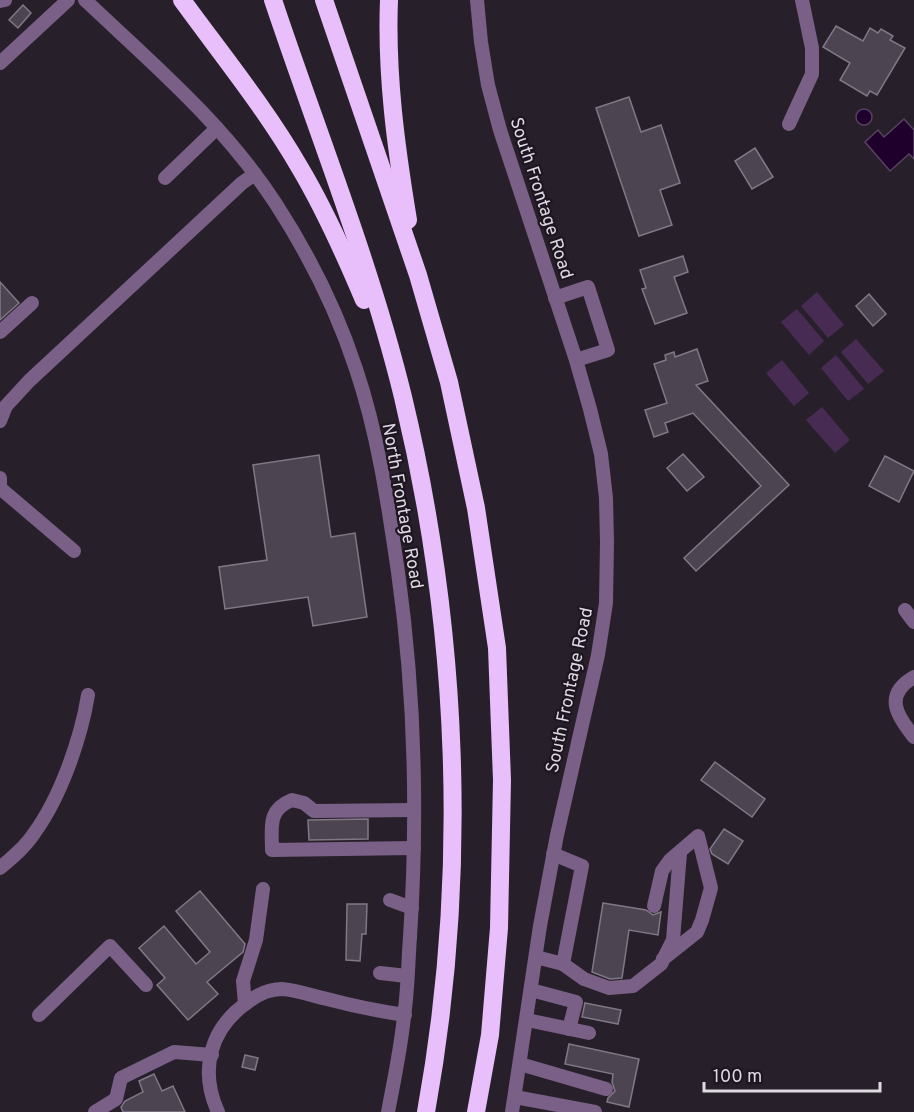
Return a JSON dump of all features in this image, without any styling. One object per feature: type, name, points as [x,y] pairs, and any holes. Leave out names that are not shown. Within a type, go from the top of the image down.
[{"type":"highway","points":[[182,0],[300,168],[357,284],[402,395]]},
{"type":"highway","points":[[273,0],[346,212],[402,395],[422,485],[440,603],[448,689],[453,792],[451,885],[444,982],[426,1112]]},
{"type":"highway","points":[[324,0],[418,275],[449,382],[471,485],[496,648],[502,780],[499,928],[490,1035],[476,1112]]},
{"type":"highway","points":[[389,0],[387,43],[395,145],[418,275]]},
{"type":"street","points":[[0,1],[6,0]]},
{"type":"street","points":[[0,63],[68,0]]},
{"type":"street","name":"North Frontage Road","points":[[85,0],[182,91],[217,128],[255,174],[276,204],[308,257],[335,314],[356,369],[374,433],[390,517],[410,673],[415,766],[412,908],[405,1015],[388,1112]]},
{"type":"street","name":"South Frontage Road","points":[[477,0],[488,85],[500,130],[576,360],[601,454],[607,542],[606,603],[598,655],[553,854],[512,1112]]},
{"type":"street","points":[[789,124],[812,75],[812,48],[802,0]]},
{"type":"street","points":[[165,178],[217,128]]},
{"type":"street","points":[[0,421],[6,406],[29,381],[242,183],[255,174]]},
{"type":"street","points":[[555,298],[588,287],[608,350],[576,360]]},
{"type":"street","points":[[0,332],[32,303]]},
{"type":"street","points":[[0,478],[0,488],[74,551]]},
{"type":"street","points":[[905,610],[914,622]]},
{"type":"street","points":[[914,677],[900,689],[895,698],[895,706],[899,718],[914,737]]},
{"type":"street","points":[[0,868],[22,849],[47,813],[83,724],[88,695]]},
{"type":"street","points":[[414,810],[314,812],[304,803],[292,800],[277,809],[272,819],[272,850],[414,848]]},
{"type":"street","points":[[654,906],[662,871],[670,860],[698,836],[711,888],[702,920],[697,932],[663,959]]},
{"type":"street","points":[[536,957],[563,964],[584,979],[609,988],[633,986],[661,964],[673,940],[680,853]]},
{"type":"street","points":[[553,854],[582,866],[563,964]]},
{"type":"street","points":[[245,1004],[243,981],[256,940],[263,889]]},
{"type":"street","points":[[390,900],[412,908]]},
{"type":"street","points":[[39,1015],[110,946],[146,985]]},
{"type":"street","points":[[380,973],[407,976]]},
{"type":"street","points":[[218,1112],[211,1096],[209,1073],[214,1040],[224,1024],[257,996],[282,989],[374,1011],[405,1015]]},
{"type":"street","points":[[531,990],[576,1002],[569,1029]]},
{"type":"street","points":[[527,1020],[589,1033]]},
{"type":"street","points":[[95,1112],[116,1099],[121,1078],[174,1052],[212,1055]]},
{"type":"street","points":[[520,1064],[606,1089]]},
{"type":"street","points":[[515,1097],[595,1112]]},
{"type":"shaded area","points":[[861,109],[867,109],[872,117],[870,123],[861,125],[856,120],[856,114]]},
{"type":"shaded area","points":[[904,119],[914,130],[914,159],[909,154],[890,171],[865,142],[878,130],[884,137]]},
{"type":"shaded area","points":[[817,292],[844,325],[828,338],[801,306]]},
{"type":"shaded area","points":[[797,309],[824,341],[809,355],[781,322]]},
{"type":"shaded area","points":[[856,339],[884,371],[868,384],[841,352]]},
{"type":"shaded area","points":[[836,355],[864,389],[848,401],[821,368]]},
{"type":"shaded area","points":[[782,360],[809,393],[794,406],[766,373]]},
{"type":"shaded area","points":[[822,407],[850,440],[835,453],[806,420]]},
{"type":"building","points":[[23,5],[31,13],[18,28],[9,20]]},
{"type":"building","points":[[836,26],[863,41],[870,28],[878,33],[881,29],[893,36],[890,40],[905,48],[877,95],[870,91],[867,96],[840,80],[850,63],[823,47]]},
{"type":"building","points":[[629,97],[641,132],[661,125],[680,183],[660,190],[672,225],[639,236],[596,108]]},
{"type":"building","points":[[755,148],[773,177],[752,189],[735,161]]},
{"type":"building","points":[[683,256],[688,272],[674,277],[687,313],[655,324],[642,289],[646,288],[640,270]]},
{"type":"building","points":[[0,282],[19,303],[0,320]]},
{"type":"building","points":[[869,294],[886,314],[873,326],[856,306]]},
{"type":"building","points":[[697,349],[708,381],[696,385],[789,485],[696,571],[684,558],[761,486],[693,413],[665,423],[668,432],[654,437],[645,410],[667,403],[654,364],[666,360],[665,355],[674,352],[675,357]]},
{"type":"building","points":[[683,454],[704,477],[687,491],[667,468]]},
{"type":"building","points":[[319,455],[331,537],[355,533],[367,617],[313,626],[308,597],[225,609],[219,567],[267,560],[253,465]]},
{"type":"building","points":[[885,456],[914,471],[899,502],[869,486]]},
{"type":"building","points":[[715,762],[765,799],[752,817],[701,780]]},
{"type":"building","points":[[368,819],[368,839],[309,840],[308,820]]},
{"type":"building","points":[[724,829],[743,841],[728,864],[712,854],[710,849]]},
{"type":"building","points":[[200,891],[245,944],[243,952],[207,982],[218,994],[188,1020],[157,985],[165,978],[139,948],[164,926],[196,964],[210,952],[176,911]]},
{"type":"building","points":[[603,903],[646,910],[653,915],[661,912],[658,935],[629,930],[622,978],[610,979],[592,972]]},
{"type":"building","points":[[347,904],[367,904],[366,934],[362,934],[360,961],[346,960]]},
{"type":"building","points":[[585,1003],[621,1010],[618,1024],[582,1017]]},
{"type":"building","points":[[569,1044],[639,1059],[629,1107],[607,1102],[615,1091],[612,1082],[613,1074],[565,1064]]},
{"type":"building","points":[[245,1055],[258,1058],[255,1070],[242,1067]]},
{"type":"building","points":[[154,1074],[162,1091],[173,1086],[185,1112],[123,1112],[121,1107],[125,1101],[143,1092],[139,1081]]}]
